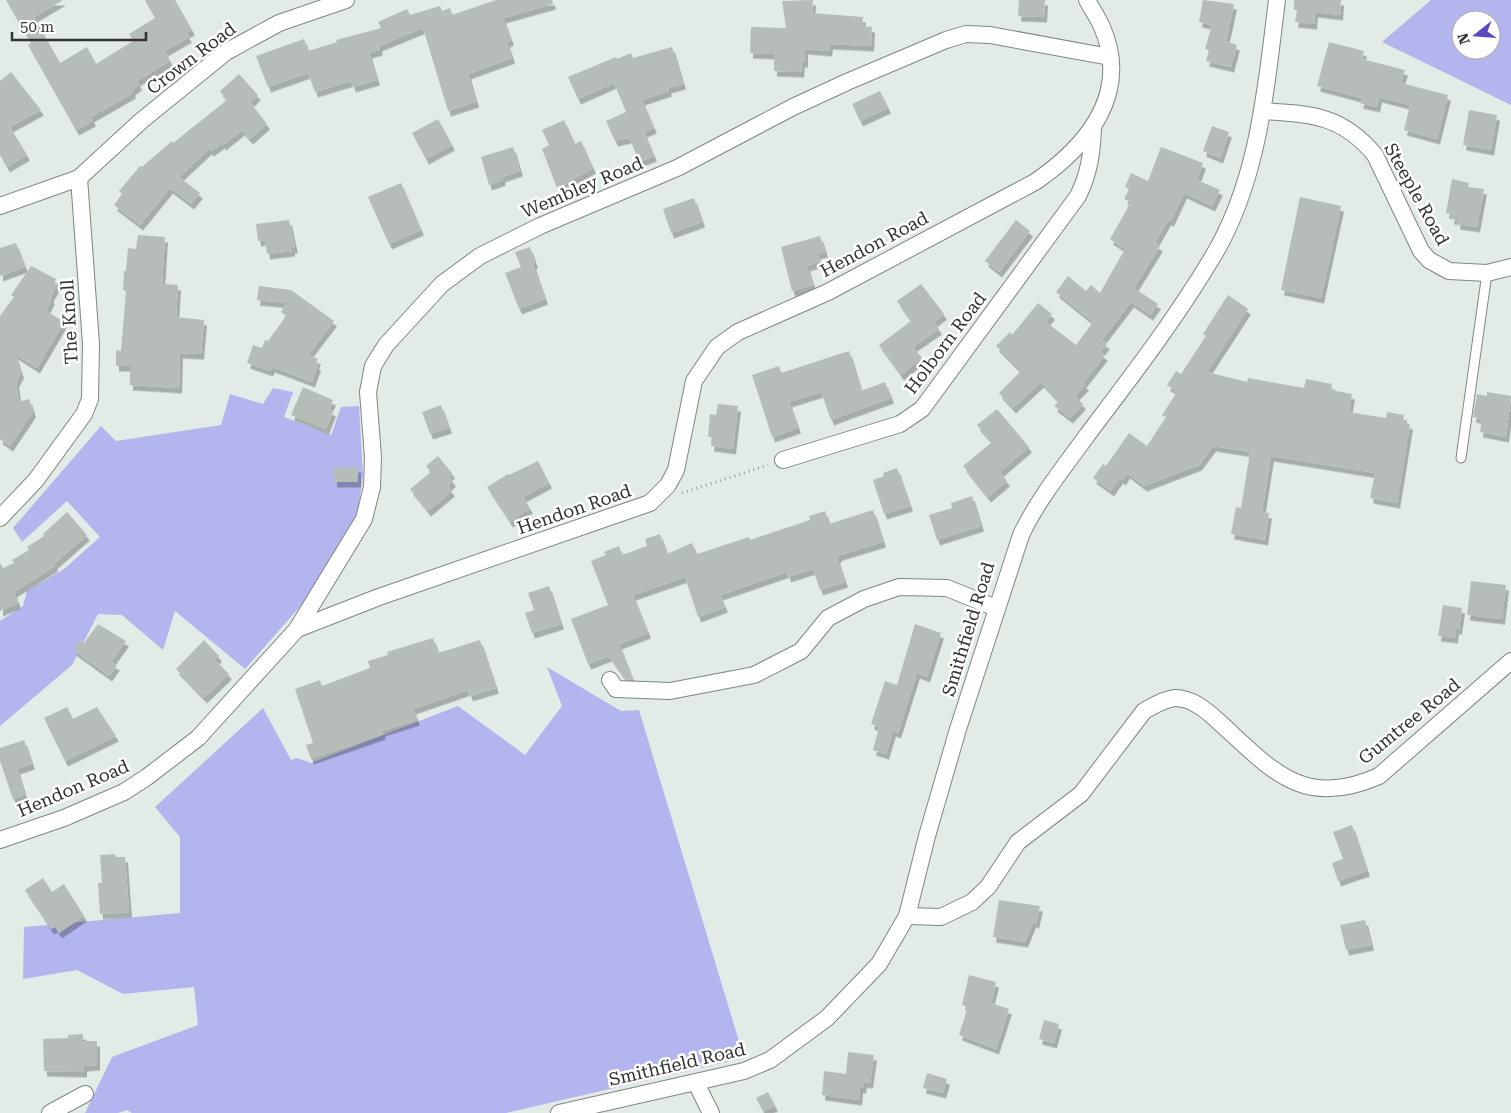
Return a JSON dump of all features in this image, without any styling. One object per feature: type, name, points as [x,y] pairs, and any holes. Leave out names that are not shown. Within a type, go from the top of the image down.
[{"type":"street","name":"Crown Road","points":[[79,178],[141,122],[226,52],[279,23],[346,0]]},
{"type":"street","name":"Hendon Road","points":[[0,840],[64,818],[124,792],[146,777],[198,738],[297,629],[379,597],[650,504],[668,485],[676,470],[694,381],[718,348],[738,332],[828,292],[1035,182],[1060,164],[1093,129],[1108,98],[1110,57],[1102,28],[1087,0]]},
{"type":"street","name":"Smithfield Road","points":[[560,1113],[696,1083],[751,1068],[770,1060],[804,1037],[827,1018],[879,964],[907,916],[927,836],[996,608],[1011,560],[1028,519],[1172,320],[1213,258],[1229,226],[1254,152],[1263,112],[1277,0]]},
{"type":"street","name":"Wembley Road","points":[[297,629],[364,519],[372,487],[373,457],[368,392],[373,366],[386,345],[442,284],[480,256],[540,226],[677,168],[793,107],[946,40],[966,34],[990,35],[1110,57]]},
{"type":"street","name":"Steeple Road","points":[[1263,112],[1315,116],[1337,122],[1351,131],[1375,155],[1421,251],[1430,260],[1449,272],[1487,273],[1511,267]]},
{"type":"street","name":"Holborn Road","points":[[783,460],[900,424],[922,409],[1078,196],[1087,174],[1092,154],[1093,129]]},
{"type":"street","points":[[0,206],[79,178]]},
{"type":"street","name":"The Knoll","points":[[0,518],[36,480],[84,414],[90,400],[91,344],[79,178]]},
{"type":"street","points":[[610,680],[616,689],[670,690],[754,675],[801,651],[828,618],[864,599],[898,587],[947,588],[996,608]]},
{"type":"street","name":"Gumtree Road","points":[[907,916],[941,917],[972,902],[988,887],[1018,842],[1080,794],[1144,711],[1155,704],[1175,698],[1191,701],[1208,712],[1264,763],[1288,780],[1310,788],[1339,790],[1378,776],[1511,661]]},
{"type":"street","points":[[696,1083],[711,1113]]},
{"type":"street","points":[[50,1113],[85,1094]]},
{"type":"lane","points":[[1461,458],[1487,273]]},
{"type":"path","points":[[676,495],[783,460]]},
{"type":"shaded area","points":[[1431,0],[1511,0],[1511,105],[1382,42]]},
{"type":"shaded area","points":[[273,388],[293,392],[284,417],[331,435],[341,407],[359,406],[363,474],[358,513],[304,602],[245,669],[175,611],[163,650],[122,615],[98,614],[72,665],[0,726],[0,621],[23,606],[27,591],[64,569],[100,537],[67,501],[22,542],[13,528],[101,426],[116,441],[221,425],[230,394],[263,404]]},
{"type":"shaded area","points":[[547,667],[621,711],[639,710],[744,1058],[506,1113],[132,1113],[127,1110],[118,1113],[85,1113],[112,1057],[198,1025],[194,987],[123,994],[77,970],[23,979],[24,927],[180,913],[180,837],[155,807],[263,708],[291,760],[297,758],[311,763],[458,706],[525,755],[562,706]]},
{"type":"building","points":[[6,0],[63,0],[34,17],[60,63],[87,47],[96,64],[133,41],[129,34],[155,18],[145,0],[175,0],[192,30],[186,33],[189,37],[165,51],[170,61],[137,81],[139,85],[132,90],[133,93],[91,117],[93,121],[76,130],[28,45],[31,43]]},
{"type":"building","points":[[496,0],[552,0],[553,4],[503,18],[511,40],[507,42],[512,58],[468,74],[476,102],[448,111],[423,28],[379,46],[380,50],[369,53],[377,80],[353,87],[351,81],[315,92],[308,73],[268,87],[256,56],[304,39],[308,51],[337,42],[336,40],[381,28],[378,22],[407,9],[410,15],[440,6],[442,11],[450,8],[452,15]]},
{"type":"building","points":[[813,0],[812,13],[863,17],[862,26],[872,27],[871,46],[830,44],[829,51],[805,49],[805,62],[802,62],[801,72],[774,71],[774,54],[750,53],[751,27],[786,28],[782,1]]},
{"type":"building","points":[[1019,0],[1045,0],[1044,17],[1018,16]]},
{"type":"building","points":[[1203,0],[1234,4],[1226,41],[1237,45],[1231,67],[1206,61],[1209,50],[1205,49],[1212,25],[1199,22]]},
{"type":"building","points":[[1294,0],[1341,0],[1340,15],[1315,12],[1314,24],[1295,22],[1297,10],[1294,10]]},
{"type":"building","points":[[1329,42],[1364,51],[1362,59],[1405,70],[1401,83],[1448,95],[1437,139],[1404,130],[1410,105],[1379,97],[1377,107],[1360,103],[1362,98],[1317,86]]},
{"type":"building","points":[[672,47],[683,84],[668,88],[669,91],[642,100],[654,128],[644,132],[654,156],[639,162],[631,141],[628,138],[615,141],[606,121],[626,112],[614,83],[578,99],[568,77],[616,57],[617,59],[631,53],[633,58]]},
{"type":"building","points":[[11,72],[41,110],[10,127],[27,155],[7,167],[0,155],[0,81]]},
{"type":"building","points":[[239,74],[258,95],[250,102],[267,124],[250,139],[242,130],[223,145],[222,143],[211,151],[209,149],[179,177],[200,193],[191,204],[170,188],[140,225],[114,205],[122,194],[119,191],[140,166],[142,167],[172,141],[173,143],[227,100],[220,91]]},
{"type":"building","points":[[880,91],[888,108],[860,121],[852,104]]},
{"type":"building","points":[[1469,110],[1497,115],[1491,150],[1463,145]]},
{"type":"building","points":[[438,119],[452,145],[426,159],[412,133]]},
{"type":"building","points":[[564,120],[575,144],[581,141],[593,168],[557,188],[542,149],[549,145],[542,130]]},
{"type":"building","points":[[1212,126],[1229,132],[1220,158],[1203,151]]},
{"type":"building","points":[[513,147],[520,171],[502,177],[503,180],[489,185],[481,157]]},
{"type":"building","points":[[1161,147],[1203,163],[1197,180],[1220,190],[1212,206],[1184,193],[1171,221],[1168,220],[1155,243],[1160,246],[1134,288],[1158,304],[1150,315],[1131,302],[1102,340],[1107,344],[1100,352],[1105,355],[1083,383],[1086,385],[1075,396],[1083,404],[1070,418],[1054,406],[1059,401],[1041,382],[1013,408],[999,393],[1021,371],[996,346],[1010,332],[1012,335],[1038,303],[1052,314],[1046,322],[1076,345],[1093,322],[1056,292],[1068,276],[1086,291],[1091,285],[1100,293],[1125,249],[1110,239],[1131,202],[1124,199],[1129,189],[1125,187],[1131,173],[1148,181]]},
{"type":"building","points":[[1452,179],[1469,183],[1468,187],[1484,189],[1477,227],[1457,224],[1458,220],[1451,219],[1452,214],[1446,213]]},
{"type":"building","points":[[401,183],[421,230],[389,244],[368,197]]},
{"type":"building","points":[[1300,197],[1341,206],[1321,298],[1281,290]]},
{"type":"building","points":[[694,198],[702,222],[671,233],[663,209]]},
{"type":"building","points":[[289,220],[295,248],[292,248],[292,251],[267,254],[265,240],[258,241],[256,224]]},
{"type":"building","points":[[1016,220],[1030,231],[999,272],[985,261]]},
{"type":"building","points":[[138,235],[165,237],[162,284],[178,285],[176,317],[204,320],[201,354],[180,353],[179,388],[130,385],[130,366],[116,366],[116,350],[121,351],[126,291],[123,290],[124,271],[126,271],[128,248],[136,249]]},
{"type":"building","points":[[820,236],[825,252],[817,254],[820,262],[807,266],[813,285],[792,291],[781,247]]},
{"type":"building","points":[[16,243],[25,267],[0,276],[0,248]]},
{"type":"building","points":[[530,247],[535,263],[533,264],[545,299],[519,309],[505,273],[521,267],[515,252]]},
{"type":"building","points":[[31,266],[56,279],[54,283],[57,285],[50,297],[52,298],[46,311],[64,322],[37,368],[15,354],[21,373],[16,382],[19,402],[29,399],[33,412],[10,446],[0,439],[0,316],[14,297],[11,295]]},
{"type":"building","points":[[921,284],[944,314],[934,322],[939,329],[913,347],[922,358],[901,375],[879,345],[911,321],[897,301]]},
{"type":"building","points":[[259,286],[291,290],[334,321],[308,355],[318,359],[316,364],[318,365],[312,382],[272,367],[270,371],[247,363],[253,345],[262,348],[265,340],[268,341],[286,316],[281,312],[287,303],[257,300]]},
{"type":"building","points":[[1228,295],[1248,309],[1207,372],[1247,382],[1248,378],[1304,388],[1306,379],[1332,384],[1331,390],[1352,394],[1349,412],[1386,418],[1387,412],[1404,415],[1403,422],[1410,424],[1397,503],[1370,498],[1375,473],[1271,456],[1262,512],[1269,513],[1265,540],[1231,534],[1236,507],[1241,508],[1250,452],[1213,446],[1199,465],[1144,486],[1127,473],[1123,480],[1120,478],[1111,491],[1093,478],[1103,464],[1106,466],[1129,433],[1147,446],[1166,417],[1162,415],[1177,392],[1167,385],[1176,371],[1181,374],[1206,336],[1203,334]]},
{"type":"building","points":[[849,351],[861,391],[885,382],[891,398],[831,420],[821,392],[789,402],[798,428],[772,437],[752,375],[779,366],[781,373]]},
{"type":"building","points":[[303,387],[333,400],[329,409],[333,411],[326,429],[291,415]]},
{"type":"building","points":[[1487,392],[1511,396],[1506,437],[1480,432],[1482,419],[1473,417],[1477,394],[1487,396]]},
{"type":"building","points":[[718,404],[738,406],[733,449],[711,446],[712,437],[708,437],[710,414],[716,415]]},
{"type":"building","points":[[441,405],[449,428],[430,434],[422,412]]},
{"type":"building","points":[[997,409],[1029,447],[1000,472],[1007,481],[988,497],[963,466],[992,442],[977,425]]},
{"type":"building","points":[[438,456],[452,473],[449,476],[453,481],[448,486],[452,491],[428,511],[410,489],[431,472],[426,466]]},
{"type":"building","points":[[538,461],[549,483],[523,497],[530,508],[510,522],[487,487],[508,474]]},
{"type":"building","points":[[358,467],[358,482],[334,482],[334,468]]},
{"type":"building","points":[[897,468],[910,506],[884,514],[873,480],[884,476],[883,473]]},
{"type":"building","points":[[972,496],[981,526],[937,540],[929,515],[952,508],[951,503]]},
{"type":"building","points":[[873,510],[883,542],[840,555],[837,558],[845,582],[820,590],[813,569],[788,577],[787,572],[720,595],[725,607],[698,617],[685,577],[633,595],[648,633],[619,644],[633,680],[625,679],[609,656],[588,664],[571,619],[608,605],[591,561],[606,555],[604,552],[619,546],[622,555],[647,546],[645,539],[660,534],[667,554],[692,543],[697,554],[749,537],[750,540],[810,520],[809,516],[825,511],[829,524]]},
{"type":"building","points":[[67,512],[87,535],[54,564],[55,566],[14,592],[18,603],[0,611],[0,563],[3,568],[14,563],[12,560],[29,550],[27,547],[44,536],[43,534]]},
{"type":"building","points":[[1471,581],[1506,585],[1502,619],[1467,615]]},
{"type":"building","points":[[549,586],[561,624],[532,633],[525,613],[534,610],[528,593]]},
{"type":"building","points":[[1443,605],[1462,608],[1459,629],[1456,629],[1455,638],[1438,636]]},
{"type":"building","points":[[98,624],[126,641],[111,662],[117,665],[109,676],[73,650],[80,640],[84,643]]},
{"type":"building","points":[[915,624],[941,633],[927,677],[917,673],[898,733],[893,731],[886,754],[873,750],[879,727],[871,724],[885,681],[897,685]]},
{"type":"building","points":[[433,638],[438,653],[480,640],[496,688],[470,696],[468,690],[413,709],[417,720],[382,731],[383,734],[311,759],[306,745],[313,743],[295,689],[320,680],[322,686],[370,668],[368,661],[388,655],[387,652]]},
{"type":"building","points":[[204,640],[219,656],[215,660],[229,674],[204,698],[176,669]]},
{"type":"building","points":[[67,707],[73,719],[97,707],[116,736],[65,761],[44,718]]},
{"type":"building","points":[[24,740],[32,764],[17,769],[25,795],[13,799],[0,761],[0,748]]},
{"type":"building","points":[[1352,825],[1367,871],[1338,881],[1332,863],[1343,859],[1333,832]]},
{"type":"building","points":[[115,854],[116,857],[125,857],[129,912],[100,914],[98,883],[102,883],[100,855]]},
{"type":"building","points":[[43,878],[52,892],[64,884],[84,916],[59,933],[55,927],[51,929],[25,890]]},
{"type":"building","points":[[999,900],[1040,906],[1036,923],[1033,922],[1025,942],[993,937]]},
{"type":"building","points":[[1365,920],[1371,945],[1346,950],[1340,925]]},
{"type":"building","points":[[969,975],[996,982],[991,1003],[1009,1009],[996,1049],[959,1035],[968,1007],[962,1005]]},
{"type":"building","points":[[1044,1020],[1059,1024],[1054,1043],[1039,1039]]},
{"type":"building","points":[[83,1034],[83,1041],[97,1041],[97,1065],[84,1066],[84,1072],[44,1071],[43,1039],[68,1038],[68,1035]]},
{"type":"building","points":[[848,1052],[874,1055],[870,1083],[864,1082],[863,1088],[860,1088],[859,1100],[822,1095],[824,1071],[846,1074]]},
{"type":"building","points":[[927,1073],[947,1079],[943,1093],[923,1088]]},
{"type":"building","points":[[768,1092],[775,1106],[763,1111],[756,1098]]}]
